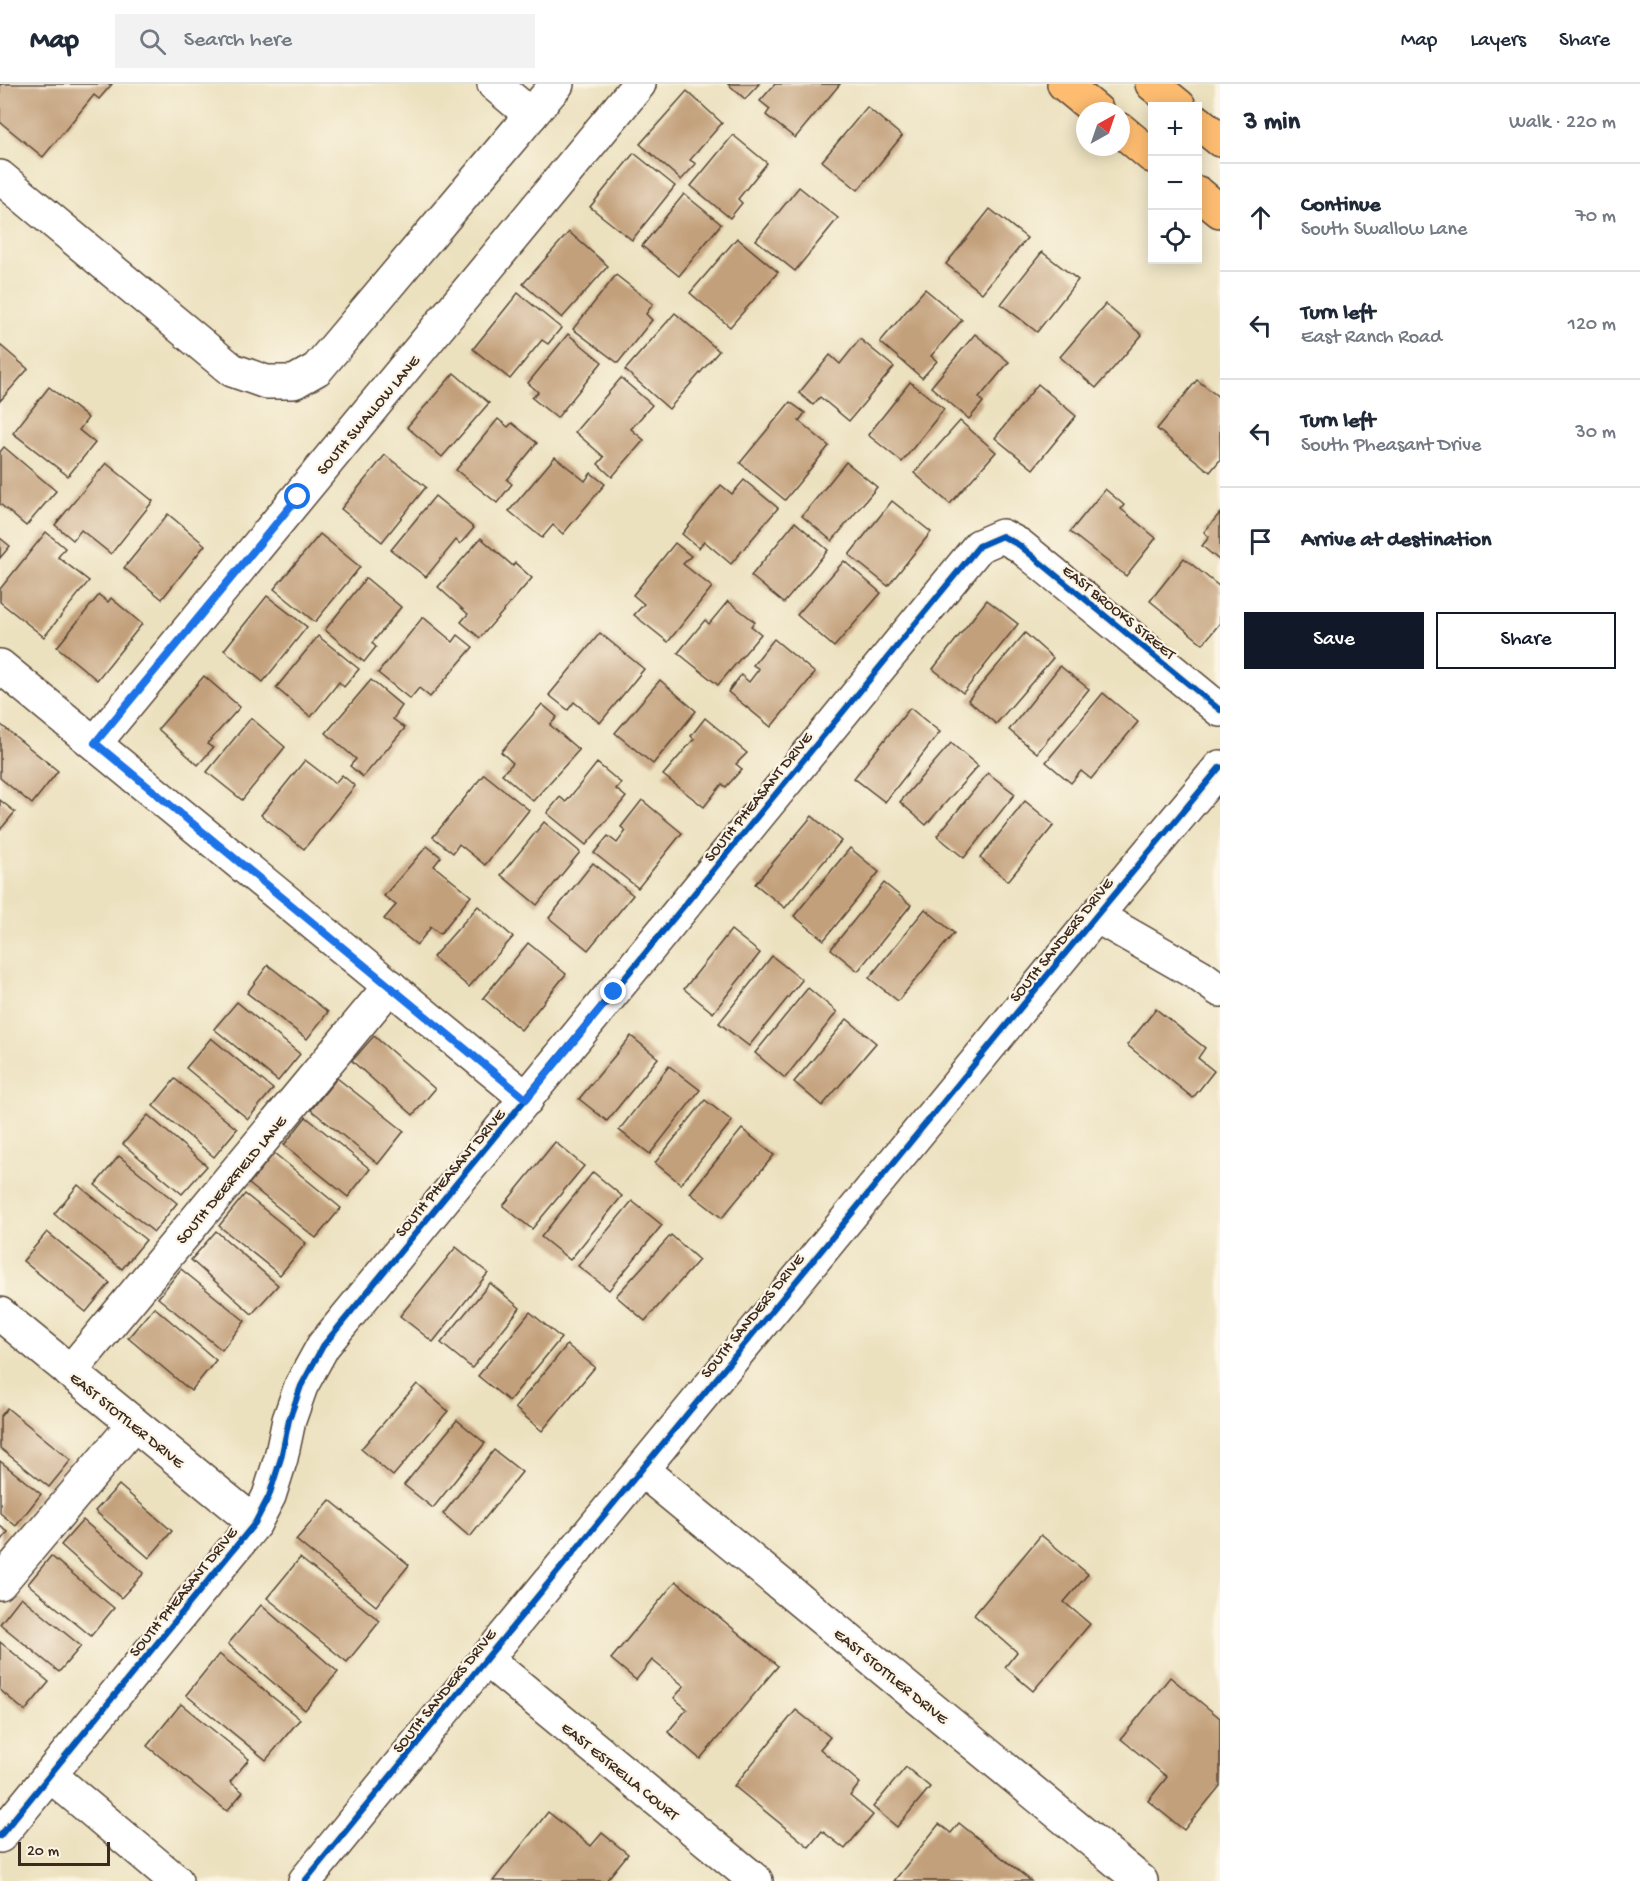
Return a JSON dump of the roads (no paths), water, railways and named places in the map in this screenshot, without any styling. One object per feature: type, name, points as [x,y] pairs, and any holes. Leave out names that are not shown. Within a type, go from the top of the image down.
[{"type":"main road","points":[[1064,84],[1086,102]]},
{"type":"main road","points":[[1152,84],[1174,102]]},
{"type":"main road","points":[[1202,126],[1220,140]]},
{"type":"main road","points":[[1130,138],[1148,153]]},
{"type":"main road","points":[[1202,197],[1220,211]]},
{"type":"street","points":[[494,84],[531,115]]},
{"type":"street","points":[[0,177],[232,370],[266,382],[294,382],[317,369],[557,84]]},
{"type":"street","name":"SOUTH SWALLOW LANE","points":[[95,743],[639,84]]},
{"type":"street","name":"EAST BROOKS STREET","points":[[1002,536],[1019,545],[1220,710]]},
{"type":"street","name":"SOUTH PHEASANT DRIVE","points":[[0,1836],[255,1523],[269,1496],[281,1458],[289,1420],[301,1386],[322,1346],[979,546],[1002,536]]},
{"type":"street","points":[[2,670],[95,743],[526,1099]]},
{"type":"street","name":"SOUTH SANDERS DRIVE","points":[[305,1881],[1220,767]]},
{"type":"street","points":[[1096,916],[1199,975],[1220,990]]},
{"type":"street","name":"SOUTH DEERFIELD LANE","points":[[70,1372],[390,986]]},
{"type":"street","name":"EAST STOTTLER DRIVE","points":[[0,1314],[255,1523]]},
{"type":"street","points":[[0,1583],[134,1424]]},
{"type":"street","name":"EAST STOTTLER DRIVE","points":[[642,1470],[1141,1881]]},
{"type":"street","name":"EAST ESTRELLA COURT","points":[[486,1659],[756,1881]]},
{"type":"street","points":[[50,1775],[176,1881]]}]
